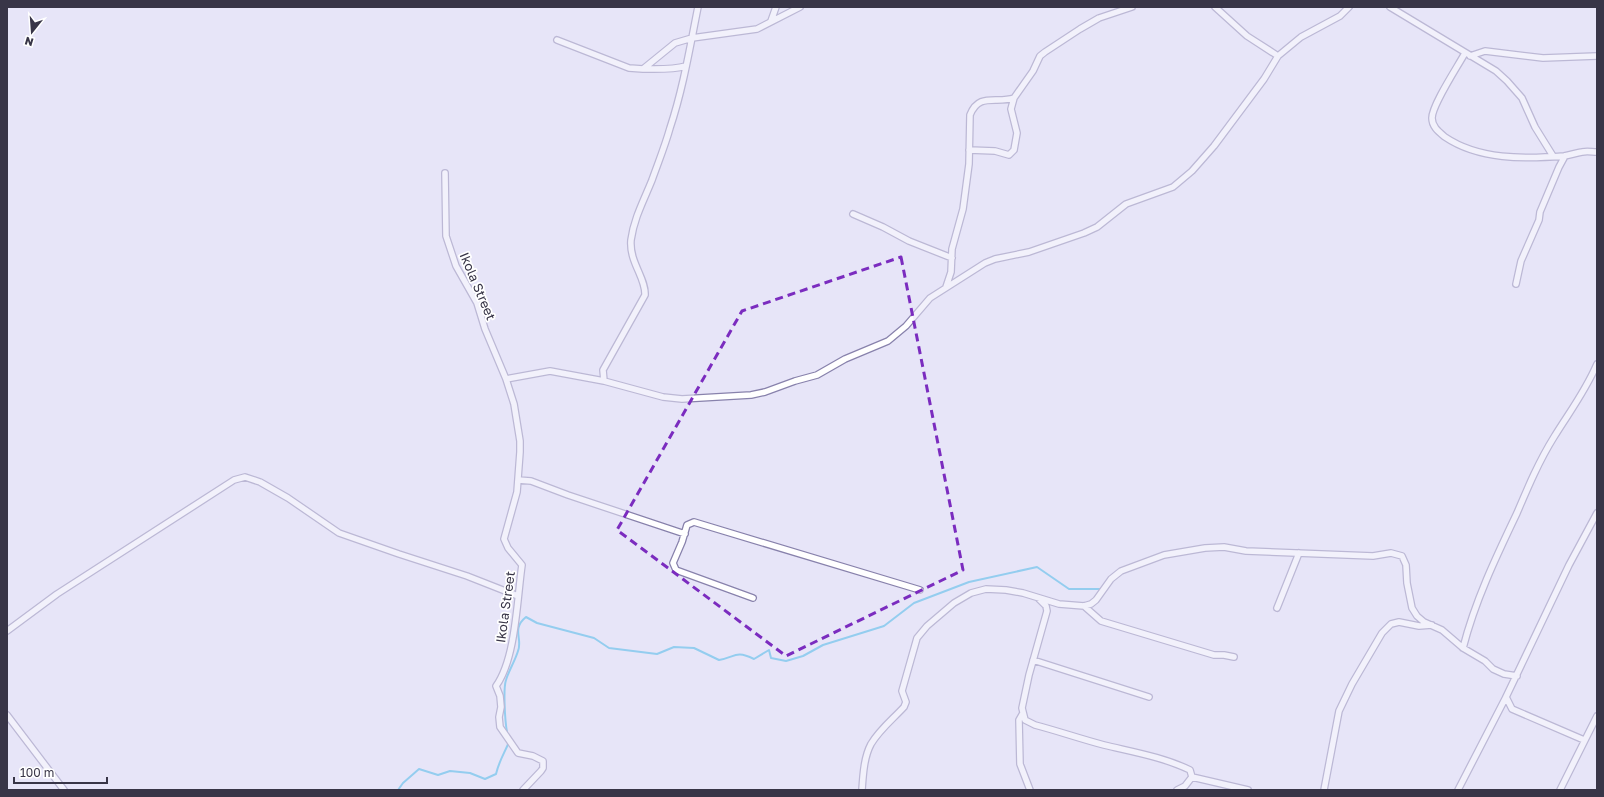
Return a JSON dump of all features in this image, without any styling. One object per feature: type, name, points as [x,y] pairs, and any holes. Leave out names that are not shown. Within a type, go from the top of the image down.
[{"type":"street","points":[[604,381],[603,370],[645,295],[645,287],[635,266],[631,252],[632,239],[640,207],[652,180],[670,128],[686,66],[698,7]]},
{"type":"street","points":[[771,21],[776,7]]},
{"type":"street","points":[[644,69],[675,43],[692,38],[757,29],[800,7]]},
{"type":"street","points":[[969,150],[995,151],[1009,155],[1012,153],[1014,150],[1016,133],[1012,110],[1014,98],[1033,71],[1040,56],[1099,18],[1132,7]]},
{"type":"street","points":[[1215,7],[1247,36],[1278,56]]},
{"type":"street","points":[[506,379],[550,371],[604,381],[663,397],[682,399],[751,395],[817,375],[845,359],[888,341],[906,326],[930,298],[985,263],[995,259],[1029,252],[1084,233],[1097,227],[1126,204],[1173,187],[1192,171],[1214,146],[1264,79],[1278,56],[1301,37],[1340,16],[1349,7]]},
{"type":"street","points":[[1390,7],[1496,72],[1507,81],[1522,98],[1535,127],[1554,156]]},
{"type":"street","points":[[557,40],[629,68],[662,69],[686,66]]},
{"type":"street","points":[[1597,56],[1543,58],[1485,51],[1467,54],[1437,101],[1432,116],[1432,123],[1437,131],[1453,142],[1483,154],[1508,157],[1565,156],[1581,152],[1597,152]]},
{"type":"street","points":[[946,287],[951,272],[952,249],[963,209],[969,150],[970,115],[972,109],[980,101],[988,99],[1001,101],[1014,98]]},
{"type":"street","points":[[1516,284],[1520,261],[1539,220],[1540,212],[1565,156]]},
{"type":"street","name":"Ikola Street","points":[[445,173],[446,236],[456,266],[477,303],[484,329],[506,379],[514,404],[520,441],[517,492],[504,538],[508,548],[522,565],[511,648],[502,677],[496,686],[500,702],[500,727],[518,753],[533,756],[543,761],[543,768],[541,771],[523,790]]},
{"type":"street","points":[[853,214],[883,227],[909,241],[952,258]]},
{"type":"street","points":[[1463,648],[1469,625],[1494,562],[1537,467],[1589,382],[1597,364]]},
{"type":"street","points":[[7,631],[57,594],[234,480],[245,477],[260,482],[288,498],[338,533],[467,576],[518,596]]},
{"type":"street","points":[[518,480],[531,480],[568,495],[685,534]]},
{"type":"street","points":[[1458,790],[1506,697],[1569,565],[1597,513]]},
{"type":"street","points":[[754,598],[676,570],[673,563],[685,534],[687,525],[694,522],[920,590]]},
{"type":"street","points":[[862,790],[865,763],[871,745],[883,728],[904,707],[906,702],[902,691],[917,638],[927,626],[954,603],[971,593],[986,589],[1006,590],[1059,604],[1084,606],[1091,604],[1096,600],[1111,579],[1121,572],[1164,555],[1205,548],[1224,547],[1246,551],[1373,556],[1391,553],[1402,556],[1406,565],[1407,583],[1412,608],[1417,616],[1424,622],[1434,625],[1463,648],[1485,661],[1493,669],[1504,674],[1516,676]]},
{"type":"street","points":[[1277,608],[1299,553]]},
{"type":"street","points":[[1037,598],[1046,606],[1047,611],[1029,675],[1022,708],[1026,720],[1035,725],[1182,766],[1190,770],[1192,777]]},
{"type":"street","points":[[1084,606],[1101,621],[1214,655],[1224,655],[1234,658]]},
{"type":"street","points":[[1324,790],[1339,711],[1352,684],[1382,633],[1392,624],[1400,622],[1419,626],[1434,625]]},
{"type":"street","points":[[1033,660],[1148,697]]},
{"type":"street","points":[[1506,697],[1512,708]]},
{"type":"street","points":[[1499,710],[1512,708],[1584,740]]},
{"type":"street","points":[[1023,713],[1019,720],[1020,764],[1030,790]]},
{"type":"street","points":[[7,715],[64,790]]},
{"type":"street","points":[[1560,790],[1597,716]]},
{"type":"street","points":[[1177,790],[1185,786],[1192,777]]},
{"type":"street","points":[[1192,777],[1248,790]]},
{"type":"highlighted area","points":[[901,257],[963,570],[786,656],[617,530],[742,311]]},
{"type":"waterway","points":[[507,732],[505,684],[519,647],[519,626],[526,617],[537,623],[594,638],[609,648],[657,654],[674,647],[694,648],[719,660],[736,655],[748,656],[754,659],[769,650],[771,658],[786,661],[803,656],[823,645],[884,626],[914,603],[969,582],[1037,567],[1069,589],[1102,589]]},
{"type":"waterway","points":[[398,790],[403,783],[419,769],[438,775],[450,771],[470,773],[485,779],[496,774],[509,742]]}]
